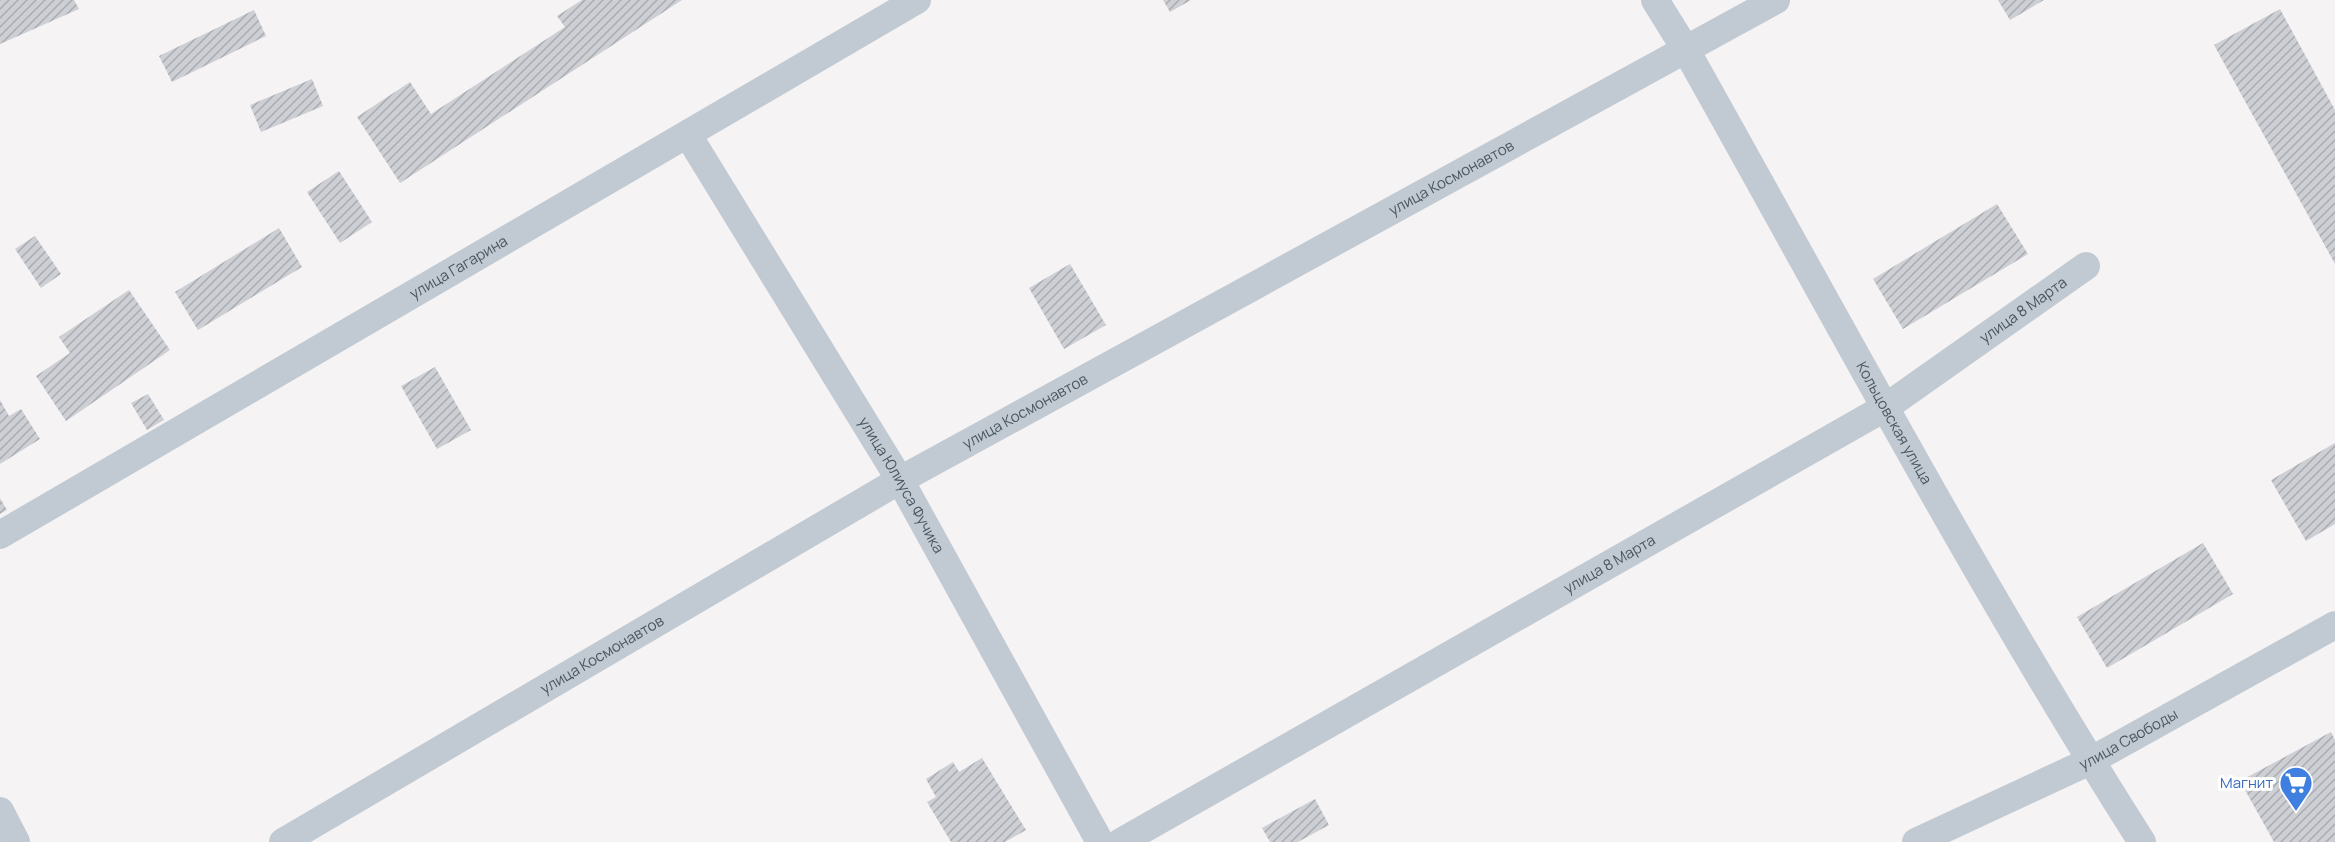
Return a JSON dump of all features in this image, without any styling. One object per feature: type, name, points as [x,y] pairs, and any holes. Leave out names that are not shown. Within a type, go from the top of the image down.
[{"type":"street","name":"улица Гагарина","points":[[0,535],[917,0]]},
{"type":"street","name":"Кольцовская улица","points":[[1655,0],[1686,50],[1886,407],[2090,761],[2142,842]]},
{"type":"street","name":"улица Космонавтов","points":[[283,842],[900,480],[1776,0]]},
{"type":"street","name":"улица Юлиуса Фучика","points":[[688,135],[900,480],[1100,842]]},
{"type":"street","name":"улица 8 Марта","points":[[1121,842],[1886,407],[2086,266]]},
{"type":"street","name":"улица Свободы","points":[[1916,842],[2090,761],[2335,625]]},
{"type":"street","points":[[0,811],[16,842]]},
{"type":"building","points":[[0,0],[74,0],[79,9],[0,44]]},
{"type":"building","points":[[582,0],[682,0],[400,183],[357,117],[410,82],[431,114],[565,27],[557,16]]},
{"type":"building","points":[[1163,0],[1191,0],[1170,12]]},
{"type":"building","points":[[1998,0],[2044,0],[2010,20]]},
{"type":"building","points":[[2280,9],[2335,110],[2335,264],[2214,45]]},
{"type":"building","points":[[254,10],[266,36],[172,82],[159,56]]},
{"type":"building","points":[[312,79],[323,106],[261,132],[250,105]]},
{"type":"building","points":[[339,171],[372,222],[340,243],[307,192]]},
{"type":"building","points":[[1997,204],[2028,254],[1903,329],[1873,279]]},
{"type":"building","points":[[279,228],[302,267],[198,330],[175,292]]},
{"type":"building","points":[[35,236],[61,274],[41,288],[15,249]]},
{"type":"building","points":[[1070,264],[1106,325],[1064,349],[1029,288]]},
{"type":"building","points":[[129,290],[170,350],[66,421],[36,376],[70,353],[59,337]]},
{"type":"building","points":[[435,367],[471,430],[437,449],[401,386]]},
{"type":"building","points":[[148,394],[164,420],[147,430],[131,403]]},
{"type":"building","points":[[0,400],[9,416],[21,409],[40,439],[0,464]]},
{"type":"building","points":[[2335,443],[2335,524],[2306,541],[2271,480]]},
{"type":"building","points":[[0,498],[7,510],[0,514]]},
{"type":"building","points":[[2203,543],[2233,594],[2107,668],[2077,617]]},
{"type":"building","name":"Магнит","points":[[2331,732],[2335,740],[2335,842],[2274,842],[2240,781]]},
{"type":"building","points":[[982,758],[1026,830],[1005,842],[951,842],[927,802],[936,797],[926,779],[953,762],[959,772]]},
{"type":"building","points":[[1315,799],[1329,825],[1298,842],[1270,842],[1262,828]]},
{"type":"place","name":"Магнит","points":[[2296,812]]}]
